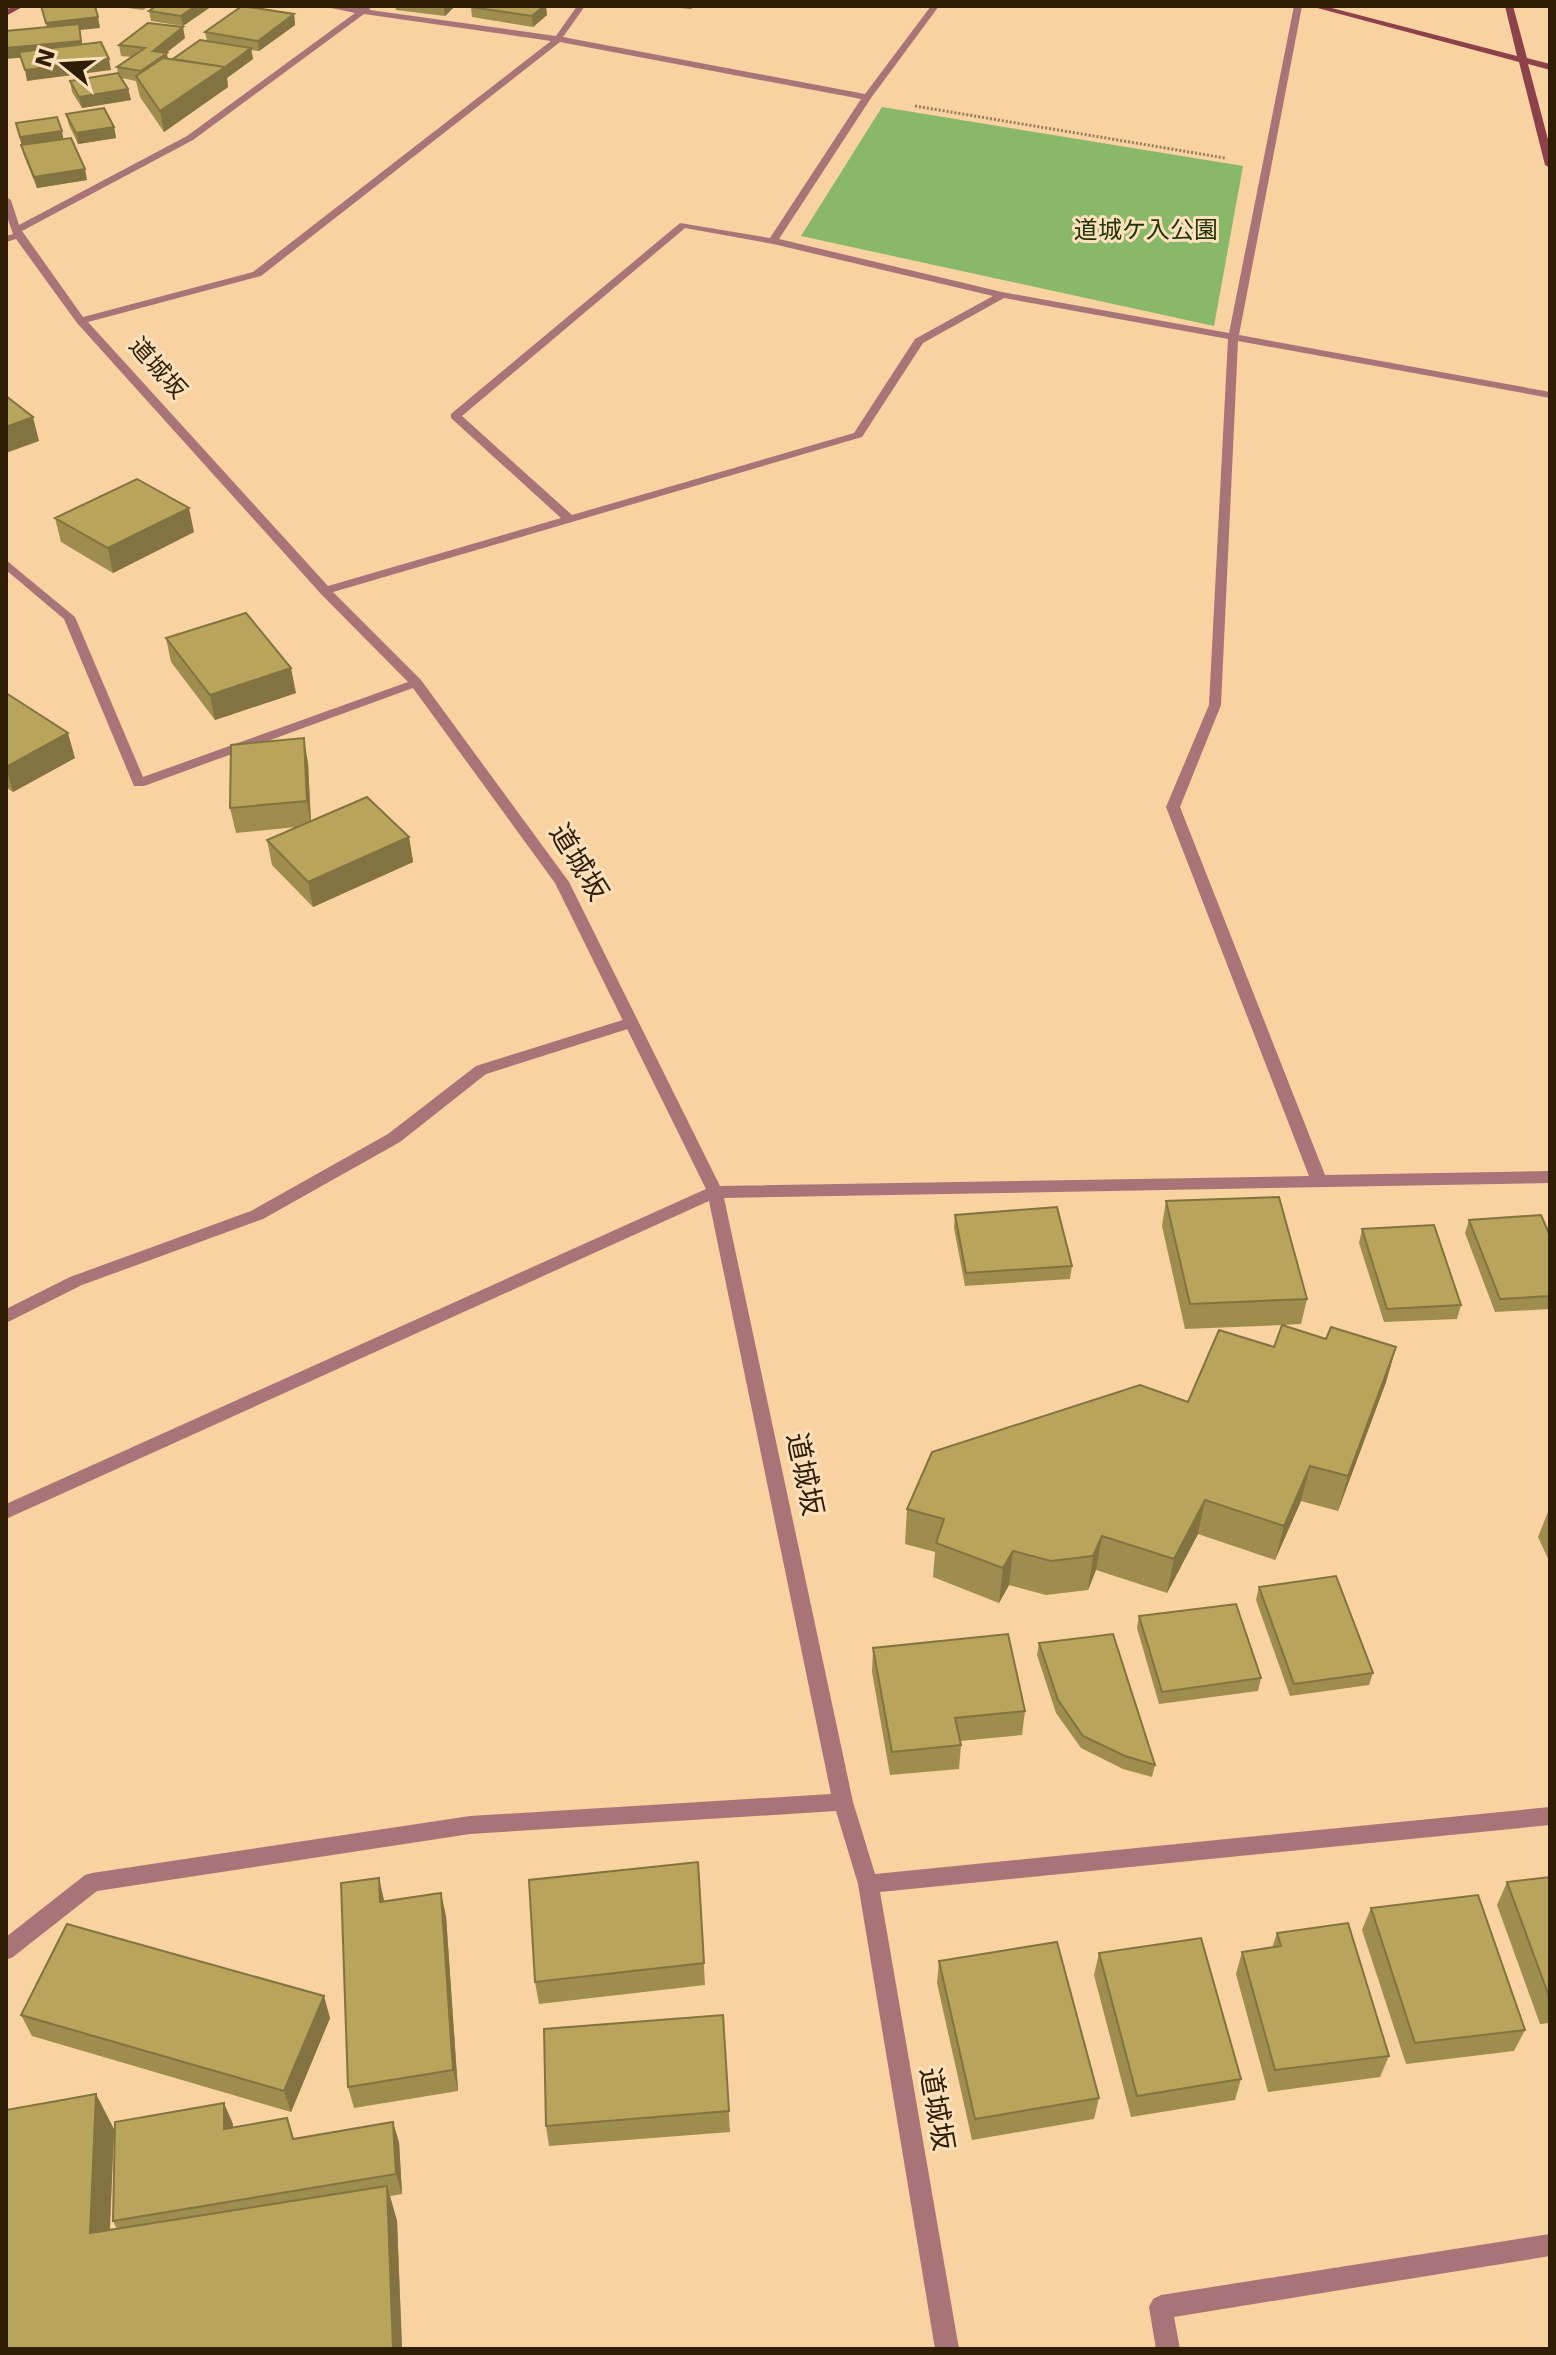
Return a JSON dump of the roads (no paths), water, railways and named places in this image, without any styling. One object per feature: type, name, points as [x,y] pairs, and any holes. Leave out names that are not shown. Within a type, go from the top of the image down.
[{"type":"street","points":[[6,13],[20,6]]},
{"type":"street","points":[[326,6],[366,9],[558,39],[867,97]]},
{"type":"street","points":[[81,321],[257,274],[558,39],[581,6]]},
{"type":"street","points":[[773,241],[867,97],[935,6]]},
{"type":"street","points":[[1298,6],[1233,340],[1215,705],[1173,807],[1319,1181]]},
{"type":"street","points":[[1314,6],[1550,67]]},
{"type":"street","points":[[1509,6],[1550,165]]},
{"type":"street","points":[[6,239],[190,138],[366,9]]},
{"type":"street","name":"道城坂","points":[[6,200],[18,233],[81,321],[325,591],[416,683],[562,882],[715,1192],[843,1802],[868,1884],[947,2349]]},
{"type":"street","points":[[570,520],[455,416],[683,225],[773,241],[1002,295],[1233,340],[1550,395]]},
{"type":"street","points":[[325,591],[858,435],[919,341],[1002,295]]},
{"type":"street","points":[[6,564],[69,617],[139,783],[416,683]]},
{"type":"street","points":[[6,1317],[76,1281],[257,1215],[394,1138],[481,1070],[629,1023]]},
{"type":"street","points":[[6,1512],[715,1192],[1550,1177]]},
{"type":"street","points":[[6,1950],[92,1882],[470,1825],[843,1802]]},
{"type":"street","points":[[868,1884],[1550,1816]]},
{"type":"street","points":[[1168,2349],[1161,2307],[1550,2245]]},
{"type":"park label","name":"道城ケ入公園","points":[[1146,230]]}]
